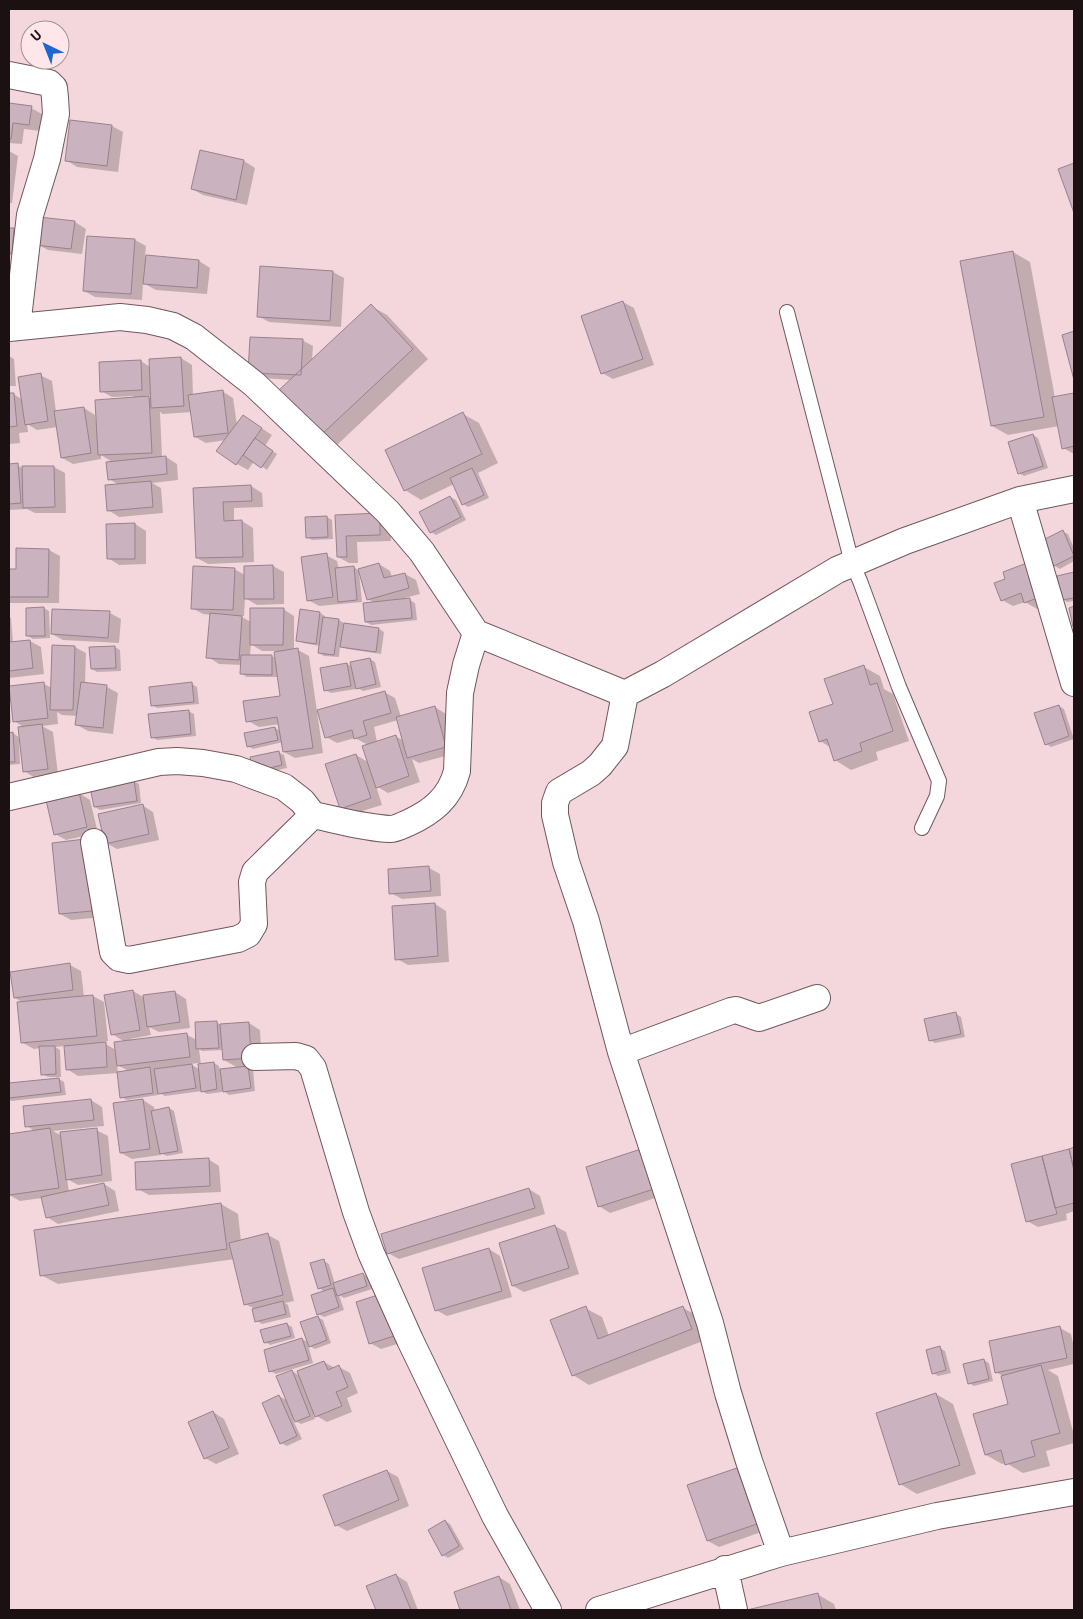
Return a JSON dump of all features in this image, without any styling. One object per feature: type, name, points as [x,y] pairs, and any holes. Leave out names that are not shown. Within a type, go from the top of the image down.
[{"type":"street","points":[[9,75],[49,83],[54,88],[56,114],[47,159],[30,215],[13,328],[120,317],[147,320],[173,326],[194,337],[254,384],[388,512],[422,552],[476,633],[625,694]]},
{"type":"street","points":[[781,1553],[749,1461],[728,1393],[710,1323],[621,1052],[586,921],[566,862],[555,815],[555,803],[559,792],[591,773],[615,746],[625,694],[672,669],[837,570],[852,563],[905,541],[1020,500],[1074,488]]},
{"type":"street","points":[[1020,500],[1074,683]]},
{"type":"street","points":[[9,797],[159,762],[204,763],[236,769],[284,787],[302,801],[313,815],[392,829],[420,818],[435,808],[454,783],[460,693],[476,633]]},
{"type":"street","points":[[94,842],[113,952],[119,958],[129,960],[238,939],[248,934],[254,924],[252,882],[255,872],[313,815]]},
{"type":"street","points":[[621,1052],[731,1011],[736,1010],[758,1018],[817,998]]},
{"type":"street","points":[[255,1057],[296,1056],[306,1059],[313,1068],[356,1212],[371,1253],[410,1340],[495,1516],[548,1610]]},
{"type":"street","points":[[599,1610],[781,1553],[937,1516],[1074,1492]]},
{"type":"street","points":[[725,1569],[734,1610]]},
{"type":"lane","points":[[787,312],[852,563],[899,687],[939,781],[937,796],[922,828]]},
{"type":"building","points":[[9,103],[32,106],[29,125],[13,123],[11,139],[9,139]]},
{"type":"building","points":[[70,120],[112,125],[107,166],[65,161]]},
{"type":"building","points":[[200,150],[244,160],[236,200],[191,189]]},
{"type":"building","points":[[1074,163],[1074,213],[1058,169]]},
{"type":"building","points":[[39,217],[75,221],[71,249],[35,245]]},
{"type":"building","points":[[9,228],[14,228],[12,253],[9,253]]},
{"type":"building","points":[[87,236],[135,239],[131,294],[83,291]]},
{"type":"building","points":[[1013,251],[1044,417],[991,426],[960,261]]},
{"type":"building","points":[[146,255],[199,260],[197,288],[143,284]]},
{"type":"building","points":[[260,266],[333,271],[330,321],[257,317]]},
{"type":"building","points":[[623,301],[643,359],[601,374],[581,316]]},
{"type":"building","points":[[371,304],[413,349],[320,436],[278,391]]},
{"type":"building","points":[[1074,331],[1074,380],[1062,335]]},
{"type":"building","points":[[250,337],[303,339],[301,375],[248,373]]},
{"type":"building","points":[[181,357],[184,406],[151,408],[149,359]]},
{"type":"building","points":[[141,360],[142,390],[100,392],[99,362]]},
{"type":"building","points":[[41,373],[48,421],[25,425],[18,377]]},
{"type":"building","points":[[223,390],[228,433],[194,437],[188,395]]},
{"type":"building","points":[[9,393],[14,393],[17,426],[9,427]]},
{"type":"building","points":[[1074,393],[1074,446],[1062,449],[1052,397]]},
{"type":"building","points":[[149,396],[152,453],[98,455],[95,400]]},
{"type":"building","points":[[84,407],[91,453],[61,458],[54,411]]},
{"type":"building","points":[[463,412],[482,454],[404,491],[385,450]]},
{"type":"building","points":[[243,415],[262,428],[236,465],[216,451]]},
{"type":"building","points":[[1033,434],[1043,466],[1018,474],[1008,442]]},
{"type":"building","points":[[255,438],[273,451],[261,468],[243,455]]},
{"type":"building","points":[[166,456],[167,474],[108,480],[106,462]]},
{"type":"building","points":[[18,463],[21,503],[9,504],[9,464]]},
{"type":"building","points":[[22,466],[54,466],[55,507],[23,508]]},
{"type":"building","points":[[472,468],[484,495],[462,505],[450,478]]},
{"type":"building","points":[[151,481],[153,507],[107,511],[105,485]]},
{"type":"building","points":[[251,485],[252,501],[223,502],[224,521],[242,520],[243,557],[196,558],[193,488]]},
{"type":"building","points":[[450,496],[461,517],[430,533],[419,512]]},
{"type":"building","points":[[380,513],[380,535],[346,536],[347,557],[337,557],[335,515]]},
{"type":"building","points":[[327,516],[328,537],[306,538],[305,517]]},
{"type":"building","points":[[135,523],[135,559],[107,559],[106,524]]},
{"type":"building","points":[[1063,530],[1074,556],[1054,566],[1041,541]]},
{"type":"building","points":[[16,548],[49,549],[48,597],[9,597],[9,569],[16,569]]},
{"type":"building","points":[[327,553],[333,597],[307,601],[301,557]]},
{"type":"building","points":[[379,563],[384,578],[405,573],[409,588],[367,600],[358,569]]},
{"type":"building","points":[[1027,563],[1040,597],[1024,603],[1021,593],[1001,601],[994,583],[1005,579],[1003,572]]},
{"type":"building","points":[[273,565],[274,599],[244,599],[244,566]]},
{"type":"building","points":[[193,566],[235,568],[233,610],[191,609]]},
{"type":"building","points":[[354,566],[357,600],[338,602],[335,568]]},
{"type":"building","points":[[1074,572],[1074,598],[1061,600],[1057,576]]},
{"type":"building","points":[[410,598],[412,618],[365,622],[363,603]]},
{"type":"building","points":[[1074,606],[1074,627],[1073,627],[1069,608]]},
{"type":"building","points":[[44,607],[45,636],[26,636],[26,608]]},
{"type":"building","points":[[250,608],[284,608],[283,645],[250,645]]},
{"type":"building","points":[[52,609],[110,611],[108,638],[51,634]]},
{"type":"building","points":[[300,609],[320,612],[316,644],[296,641]]},
{"type":"building","points":[[210,613],[242,616],[239,660],[206,658]]},
{"type":"building","points":[[323,617],[339,619],[334,655],[318,653]]},
{"type":"building","points":[[344,623],[379,628],[376,652],[340,647]]},
{"type":"building","points":[[30,640],[33,668],[9,671],[9,642]]},
{"type":"building","points":[[52,645],[75,646],[73,710],[50,710]]},
{"type":"building","points":[[115,646],[116,668],[91,669],[89,647]]},
{"type":"building","points":[[298,648],[313,748],[283,752],[277,717],[246,722],[243,701],[280,696],[274,652]]},
{"type":"building","points":[[241,655],[272,655],[272,675],[240,674]]},
{"type":"building","points":[[370,658],[376,684],[356,689],[350,662]]},
{"type":"building","points":[[347,663],[351,686],[324,691],[320,668]]},
{"type":"building","points":[[864,665],[870,685],[877,683],[893,731],[860,743],[862,751],[834,761],[827,739],[819,742],[809,712],[833,704],[824,679]]},
{"type":"building","points":[[44,682],[48,718],[13,722],[9,686]]},
{"type":"building","points":[[81,682],[107,685],[103,728],[75,725]]},
{"type":"building","points":[[192,682],[194,702],[151,706],[149,687]]},
{"type":"building","points":[[385,691],[391,713],[363,721],[367,735],[354,739],[352,730],[325,738],[317,710]]},
{"type":"building","points":[[1059,705],[1069,736],[1045,745],[1034,713]]},
{"type":"building","points":[[435,706],[446,747],[407,758],[396,717]]},
{"type":"building","points":[[189,710],[191,734],[151,738],[148,714]]},
{"type":"building","points":[[42,724],[48,769],[23,772],[18,727]]},
{"type":"building","points":[[275,727],[278,740],[247,747],[244,733]]},
{"type":"building","points":[[13,732],[15,762],[9,762],[9,733]]},
{"type":"building","points":[[396,735],[409,776],[376,788],[362,746]]},
{"type":"building","points":[[279,751],[282,765],[253,772],[250,757]]},
{"type":"building","points":[[356,754],[371,798],[340,809],[325,764]]},
{"type":"building","points":[[134,780],[137,801],[94,807],[90,787]]},
{"type":"building","points":[[79,792],[87,827],[54,835],[46,800]]},
{"type":"building","points":[[143,804],[149,834],[105,844],[98,814]]},
{"type":"building","points":[[85,839],[92,911],[59,914],[52,843]]},
{"type":"building","points":[[429,866],[431,891],[389,894],[388,869]]},
{"type":"building","points":[[435,903],[438,956],[395,960],[392,906]]},
{"type":"building","points":[[70,963],[73,990],[14,998],[10,972]]},
{"type":"building","points":[[133,990],[140,1030],[111,1035],[104,995]]},
{"type":"building","points":[[175,991],[180,1022],[147,1027],[143,995]]},
{"type":"building","points":[[93,995],[97,1036],[21,1043],[17,1002]]},
{"type":"building","points":[[956,1012],[961,1034],[929,1041],[924,1019]]},
{"type":"building","points":[[217,1021],[219,1048],[196,1049],[195,1022]]},
{"type":"building","points":[[249,1022],[251,1058],[223,1060],[220,1024]]},
{"type":"building","points":[[187,1033],[190,1057],[117,1066],[114,1042]]},
{"type":"building","points":[[106,1042],[107,1067],[66,1070],[64,1046]]},
{"type":"building","points":[[39,1046],[55,1046],[56,1074],[41,1075]]},
{"type":"building","points":[[214,1062],[217,1089],[201,1092],[198,1064]]},
{"type":"building","points":[[192,1064],[196,1088],[158,1094],[154,1069]]},
{"type":"building","points":[[248,1066],[251,1088],[223,1092],[220,1069]]},
{"type":"building","points":[[150,1067],[153,1093],[120,1098],[117,1072]]},
{"type":"building","points":[[59,1078],[61,1092],[9,1098],[9,1083]]},
{"type":"building","points":[[91,1099],[94,1120],[25,1127],[23,1106]]},
{"type":"building","points":[[143,1099],[150,1149],[120,1153],[113,1103]]},
{"type":"building","points":[[169,1107],[178,1151],[160,1154],[151,1111]]},
{"type":"building","points":[[50,1128],[59,1188],[9,1195],[9,1134]]},
{"type":"building","points":[[97,1128],[102,1175],[66,1180],[60,1132]]},
{"type":"building","points":[[1074,1147],[1074,1170],[1069,1149]]},
{"type":"building","points":[[641,1149],[654,1189],[598,1207],[586,1167]]},
{"type":"building","points":[[1069,1149],[1074,1170],[1074,1203],[1055,1208],[1042,1156]]},
{"type":"building","points":[[1042,1156],[1057,1214],[1026,1222],[1011,1164]]},
{"type":"building","points":[[209,1158],[210,1186],[136,1190],[135,1162]]},
{"type":"building","points":[[104,1183],[109,1205],[46,1218],[41,1197]]},
{"type":"building","points":[[529,1188],[535,1208],[387,1254],[381,1234]]},
{"type":"building","points":[[221,1203],[227,1249],[40,1276],[34,1230]]},
{"type":"building","points":[[555,1225],[569,1268],[512,1286],[499,1243]]},
{"type":"building","points":[[268,1233],[283,1295],[244,1305],[229,1243]]},
{"type":"building","points":[[489,1248],[502,1291],[435,1311],[422,1268]]},
{"type":"building","points":[[324,1259],[331,1285],[318,1289],[310,1263]]},
{"type":"building","points":[[363,1273],[367,1286],[337,1296],[333,1283]]},
{"type":"building","points":[[333,1288],[339,1307],[317,1315],[311,1295]]},
{"type":"building","points":[[384,1293],[397,1335],[369,1344],[356,1302]]},
{"type":"building","points":[[283,1301],[286,1314],[255,1322],[252,1309]]},
{"type":"building","points":[[586,1306],[598,1339],[683,1306],[692,1329],[572,1376],[550,1320]]},
{"type":"building","points":[[318,1316],[327,1340],[309,1347],[300,1322]]},
{"type":"building","points":[[287,1323],[291,1336],[264,1343],[260,1330]]},
{"type":"building","points":[[1060,1326],[1067,1358],[995,1373],[989,1341]]},
{"type":"building","points":[[302,1338],[309,1360],[269,1372],[264,1350]]},
{"type":"building","points":[[940,1346],[946,1370],[932,1374],[926,1350]]},
{"type":"building","points":[[984,1359],[989,1379],[968,1384],[963,1364]]},
{"type":"building","points":[[324,1361],[328,1370],[339,1365],[348,1387],[336,1392],[342,1406],[315,1417],[297,1371]]},
{"type":"building","points":[[1041,1365],[1060,1433],[1031,1441],[1035,1456],[1005,1465],[1001,1450],[985,1455],[973,1414],[1008,1404],[1001,1376]]},
{"type":"building","points":[[292,1370],[310,1416],[295,1422],[276,1376]]},
{"type":"building","points":[[936,1393],[960,1465],[899,1485],[876,1413]]},
{"type":"building","points":[[279,1395],[297,1436],[280,1444],[262,1403]]},
{"type":"building","points":[[213,1411],[229,1448],[204,1459],[188,1422]]},
{"type":"building","points":[[737,1468],[757,1524],[707,1541],[687,1485]]},
{"type":"building","points":[[387,1470],[399,1500],[335,1526],[323,1495]]},
{"type":"building","points":[[445,1520],[459,1546],[442,1556],[428,1530]]},
{"type":"building","points":[[396,1574],[411,1610],[376,1610],[366,1586]]},
{"type":"building","points":[[499,1576],[511,1610],[460,1610],[454,1592]]},
{"type":"building","points":[[818,1593],[822,1610],[747,1610]]}]
